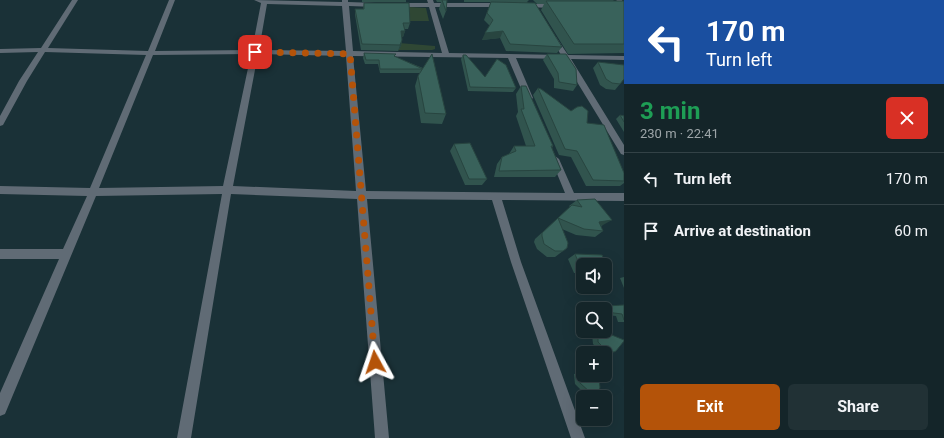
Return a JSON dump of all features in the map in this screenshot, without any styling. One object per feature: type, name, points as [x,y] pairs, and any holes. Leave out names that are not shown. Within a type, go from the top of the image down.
[{"type":"street","points":[[0,123],[24,81],[75,0]]},
{"type":"street","points":[[0,410],[67,254],[172,0]]},
{"type":"street","points":[[619,0],[624,6]]},
{"type":"street","points":[[184,438],[228,190],[255,52],[262,1],[345,2],[385,5]]},
{"type":"street","points":[[345,2],[360,195],[382,438]]},
{"type":"street","points":[[431,3],[446,55]]},
{"type":"street","points":[[393,5],[431,3],[510,6]]},
{"type":"street","points":[[518,6],[564,6]]},
{"type":"street","points":[[616,7],[624,6]]},
{"type":"street","points":[[550,31],[624,152]]},
{"type":"street","points":[[0,51],[44,50],[150,53],[255,52],[624,58]]},
{"type":"street","points":[[511,56],[532,105]]},
{"type":"street","points":[[553,154],[571,196]]},
{"type":"street","points":[[0,190],[93,192],[228,190],[360,195],[624,196]]},
{"type":"street","points":[[496,196],[516,262],[578,438]]},
{"type":"street","points":[[0,254],[67,254]]},
{"type":"green space","points":[[408,7],[426,8],[429,21],[408,21]]},
{"type":"green space","points":[[387,42],[435,46],[435,49],[388,50]]},
{"type":"building","points":[[442,0],[447,0],[446,11]]},
{"type":"building","points":[[546,1],[624,1],[624,44],[574,44]]},
{"type":"building","points":[[491,2],[535,3],[562,47],[510,44],[503,31],[485,33],[493,20],[487,13]]},
{"type":"building","points":[[364,3],[409,3],[410,23],[403,23],[405,31],[401,31],[402,40],[400,45],[362,44],[355,9],[364,9]]},
{"type":"building","points":[[364,53],[396,54],[394,56],[423,69],[380,69],[379,60],[366,60]]},
{"type":"building","points":[[432,54],[446,114],[425,113],[418,76]]},
{"type":"building","points":[[547,54],[566,54],[576,69],[577,85],[559,82],[558,73]]},
{"type":"building","points":[[463,55],[466,55],[485,77],[497,59],[506,65],[516,88],[470,87]]},
{"type":"building","points":[[598,62],[624,65],[624,79],[620,84],[612,83],[606,79]]},
{"type":"building","points":[[521,86],[526,86],[553,146],[551,146],[561,170],[499,171],[502,157],[516,151],[514,146],[535,146],[521,109],[524,109]]},
{"type":"building","points":[[538,88],[571,111],[582,106],[588,111],[587,123],[604,125],[624,173],[624,181],[593,180],[577,151],[565,149]]},
{"type":"building","points":[[620,115],[624,116],[624,122]]},
{"type":"building","points":[[470,143],[487,179],[469,179],[454,144]]},
{"type":"building","points":[[595,199],[612,220],[599,222],[603,231],[584,229],[558,218],[572,205],[582,207],[577,200]]},
{"type":"building","points":[[558,218],[568,243],[567,248],[563,251],[555,251],[544,244],[542,236],[542,233]]},
{"type":"building","points":[[575,254],[602,255],[603,258],[577,258]]},
{"type":"building","points":[[624,305],[624,320],[622,314],[612,313],[612,306]]},
{"type":"building","points":[[612,335],[624,340],[614,352],[612,352],[612,346],[602,346],[598,342],[598,338],[612,338]]},
{"type":"building","points":[[599,382],[599,390],[588,390],[580,383]]},
{"type":"route","points":[[255,52],[350,54],[360,195],[375,362]]}]
